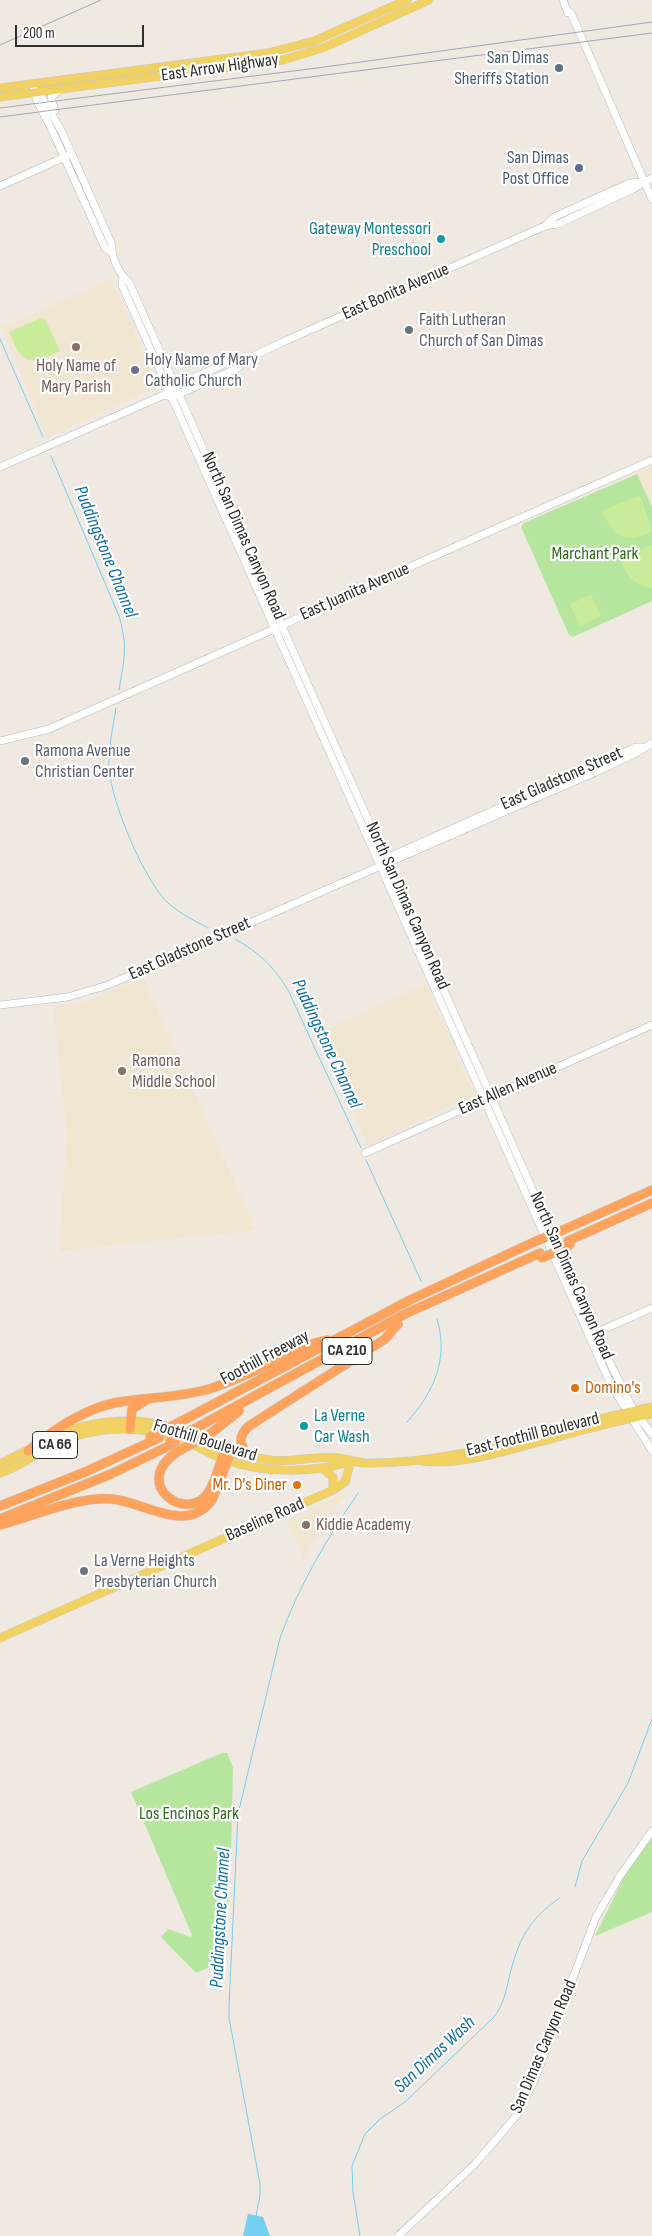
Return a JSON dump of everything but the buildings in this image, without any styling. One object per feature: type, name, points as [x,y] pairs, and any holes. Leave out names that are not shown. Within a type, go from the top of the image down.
[{"type":"highway","name":"Foothill Freeway","points":[[0,1501],[155,1437],[239,1411],[398,1324],[474,1272],[538,1250],[566,1237],[616,1206],[652,1190]]},
{"type":"highway","points":[[566,1237],[652,1202]]},
{"type":"highway","name":"Foothill Freeway","points":[[0,1519],[111,1474],[174,1445],[191,1426],[339,1337],[448,1291],[489,1278],[538,1250],[566,1237],[652,1209]]},
{"type":"highway","points":[[191,1426],[370,1325],[448,1291]]},
{"type":"highway","points":[[251,1457],[242,1447],[240,1439],[249,1426],[385,1339],[398,1324]]},
{"type":"highway","points":[[28,1450],[53,1430],[73,1419],[113,1403],[150,1399],[210,1388],[315,1343],[339,1337]]},
{"type":"highway","points":[[130,1425],[132,1409],[140,1402],[150,1399]]},
{"type":"highway","points":[[0,1513],[174,1445],[210,1434],[239,1411]]},
{"type":"highway","points":[[0,1506],[85,1472],[155,1437]]},
{"type":"highway","points":[[174,1445],[162,1464],[159,1477],[163,1492],[168,1498],[184,1504],[200,1500],[207,1494],[227,1455]]},
{"type":"highway","points":[[0,1525],[91,1499],[122,1500],[166,1514],[179,1517],[190,1516],[207,1507],[212,1500],[227,1455]]},
{"type":"main road","name":"East Arrow Highway","points":[[0,88],[285,49],[314,41],[407,0]]},
{"type":"main road","name":"East Arrow Highway","points":[[0,97],[284,60],[324,47],[429,0]]},
{"type":"main road","points":[[563,0],[591,67],[595,70],[652,199]]},
{"type":"main road","points":[[31,85],[36,93],[43,98],[72,154],[112,245],[112,252],[123,276],[122,285],[166,392],[172,397]]},
{"type":"main road","points":[[62,89],[52,95],[50,99],[63,128],[62,132]]},
{"type":"main road","points":[[36,93],[36,99],[65,158],[105,248],[112,252]]},
{"type":"main road","points":[[0,186],[72,154]]},
{"type":"main road","name":"East Bonita Avenue","points":[[0,467],[166,392],[178,390],[232,360],[247,359],[545,226],[558,224],[633,189],[652,178]]},
{"type":"main road","name":"North San Dimas Canyon Road","points":[[123,276],[130,282],[387,861],[488,1098],[593,1335],[633,1415]]},
{"type":"main road","name":"East Bonita Avenue","points":[[172,397],[178,390]]},
{"type":"main road","name":"North San Dimas Canyon Road","points":[[172,397],[274,629],[488,1098]]},
{"type":"main road","name":"East Juanita Avenue","points":[[0,741],[49,729],[652,460]]},
{"type":"main road","name":"East Gladstone Street","points":[[0,1005],[68,996],[97,989],[373,869],[380,864],[598,771],[638,752],[644,746],[652,743]]},
{"type":"main road","name":"East Allen Avenue","points":[[365,1153],[652,1025]]},
{"type":"main road","points":[[593,1335],[652,1308]]},
{"type":"main road","name":"East Foothill Boulevard","points":[[633,1415],[652,1407]]},
{"type":"main road","name":"East Foothill Boulevard","points":[[351,1462],[414,1461],[485,1450],[576,1424],[652,1414]]},
{"type":"main road","points":[[633,1415],[652,1434]]},
{"type":"main road","points":[[633,1415],[652,1451]]},
{"type":"main road","name":"Foothill Boulevard","points":[[0,1464],[45,1440],[72,1429],[102,1422],[167,1426],[193,1435],[227,1455],[265,1469],[335,1467],[351,1462]]},
{"type":"main road","name":"Foothill Boulevard","points":[[0,1473],[75,1436],[130,1425]]},
{"type":"main road","name":"Foothill Boulevard","points":[[227,1455],[274,1460],[338,1458],[351,1462]]},
{"type":"main road","name":"Baseline Road","points":[[0,1638],[333,1490],[345,1482],[351,1462]]},
{"type":"main road","points":[[321,1468],[326,1470],[332,1477],[333,1490]]},
{"type":"main road","name":"San Dimas Canyon Road","points":[[398,2236],[475,2164],[517,2115],[534,2081],[596,1917],[620,1876],[652,1831]]},
{"type":"shaded area","name":"Holy Name of Mary Parish","points":[[111,279],[158,386],[47,438],[2,328]]},
{"type":"shaded area","points":[[652,467],[652,507],[637,474]]},
{"type":"shaded area","name":"Ramona Middle School","points":[[143,978],[256,1230],[59,1251],[67,1134],[53,1007],[90,1000]]},
{"type":"shaded area","points":[[426,984],[475,1095],[368,1145],[341,1082],[344,1080],[321,1031]]},
{"type":"shaded area","name":"Kiddie Academy","points":[[347,1492],[319,1531],[304,1560],[287,1520]]},
{"type":"green space","points":[[41,318],[45,319],[60,351],[40,359],[28,360],[18,351],[9,332]]},
{"type":"green space","name":"Marchant Park","points":[[637,474],[652,507],[652,601],[573,637],[569,635],[521,527],[524,523]]},
{"type":"green space","points":[[637,496],[641,497],[652,531],[635,538],[628,538],[622,536],[611,527],[602,511]]},
{"type":"green space","points":[[652,545],[652,588],[640,585],[631,579],[625,570],[621,558]]},
{"type":"green space","points":[[591,595],[601,616],[580,626],[570,604]]},
{"type":"green space","name":"Los Encinos Park","points":[[222,1753],[227,1753],[233,1767],[226,1949],[223,1961],[196,1973],[161,1937],[169,1929],[190,1937],[192,1935],[131,1792]]},
{"type":"green space","points":[[652,1837],[652,1912],[595,1936],[626,1873]]},
{"type":"water","points":[[248,2214],[263,2217],[270,2236],[243,2236]]},
{"type":"waterway","name":"Puddingstone Channel","points":[[0,339],[43,437]]},
{"type":"waterway","name":"Puddingstone Channel","points":[[51,456],[119,616],[124,636],[124,661],[119,690]]},
{"type":"waterway","name":"Puddingstone Channel","points":[[116,708],[110,746],[109,769],[116,801],[131,841],[159,893],[169,904],[208,928]]},
{"type":"waterway","name":"Puddingstone Channel","points":[[235,939],[252,949],[265,961],[288,990],[361,1148]]},
{"type":"waterway","name":"Puddingstone Channel","points":[[366,1160],[421,1281]]},
{"type":"waterway","name":"Puddingstone Channel","points":[[407,1422],[425,1399],[437,1374],[441,1348],[437,1319]]},
{"type":"waterway","name":"Puddingstone Channel","points":[[256,2216],[260,2184],[229,2018],[238,1814],[280,1638],[296,1599],[314,1563],[358,1493]]},
{"type":"waterway","name":"San Dimas Wash","points":[[575,1887],[582,1861],[628,1783],[652,1719]]},
{"type":"waterway","name":"San Dimas Wash","points":[[360,2236],[353,2192],[352,2166],[365,2134],[380,2119],[405,2102],[494,2017],[504,1998],[512,1965],[526,1932],[540,1914],[560,1898]]},
{"type":"tram line","points":[[0,108],[317,68],[652,22]]},
{"type":"railway","points":[[0,45],[101,0]]},
{"type":"railway","points":[[0,117],[652,33]]},
{"type":"place","name":"San Dimas Sheriffs Station","points":[[559,68]]},
{"type":"place","name":"San Dimas Post Office","points":[[579,168]]},
{"type":"place","name":"Gateway Montessori Preschool","points":[[441,239]]},
{"type":"place","name":"Faith Lutheran Church of San Dimas","points":[[409,330]]},
{"type":"place","name":"Holy Name of Mary Parish","points":[[76,347]]},
{"type":"place","name":"Holy Name of Mary Catholic Church","points":[[135,370]]},
{"type":"place","name":"Ramona Avenue Christian Center","points":[[25,761]]},
{"type":"place","name":"Ramona Middle School","points":[[122,1071]]},
{"type":"place","name":"Domino's","points":[[575,1388]]},
{"type":"place","name":"La Verne Car Wash","points":[[304,1426]]},
{"type":"place","name":"Mr. D's Diner","points":[[297,1485]]},
{"type":"place","name":"Kiddie Academy","points":[[306,1525]]},
{"type":"place","name":"La Verne Heights Presbyterian Church","points":[[84,1571]]}]
